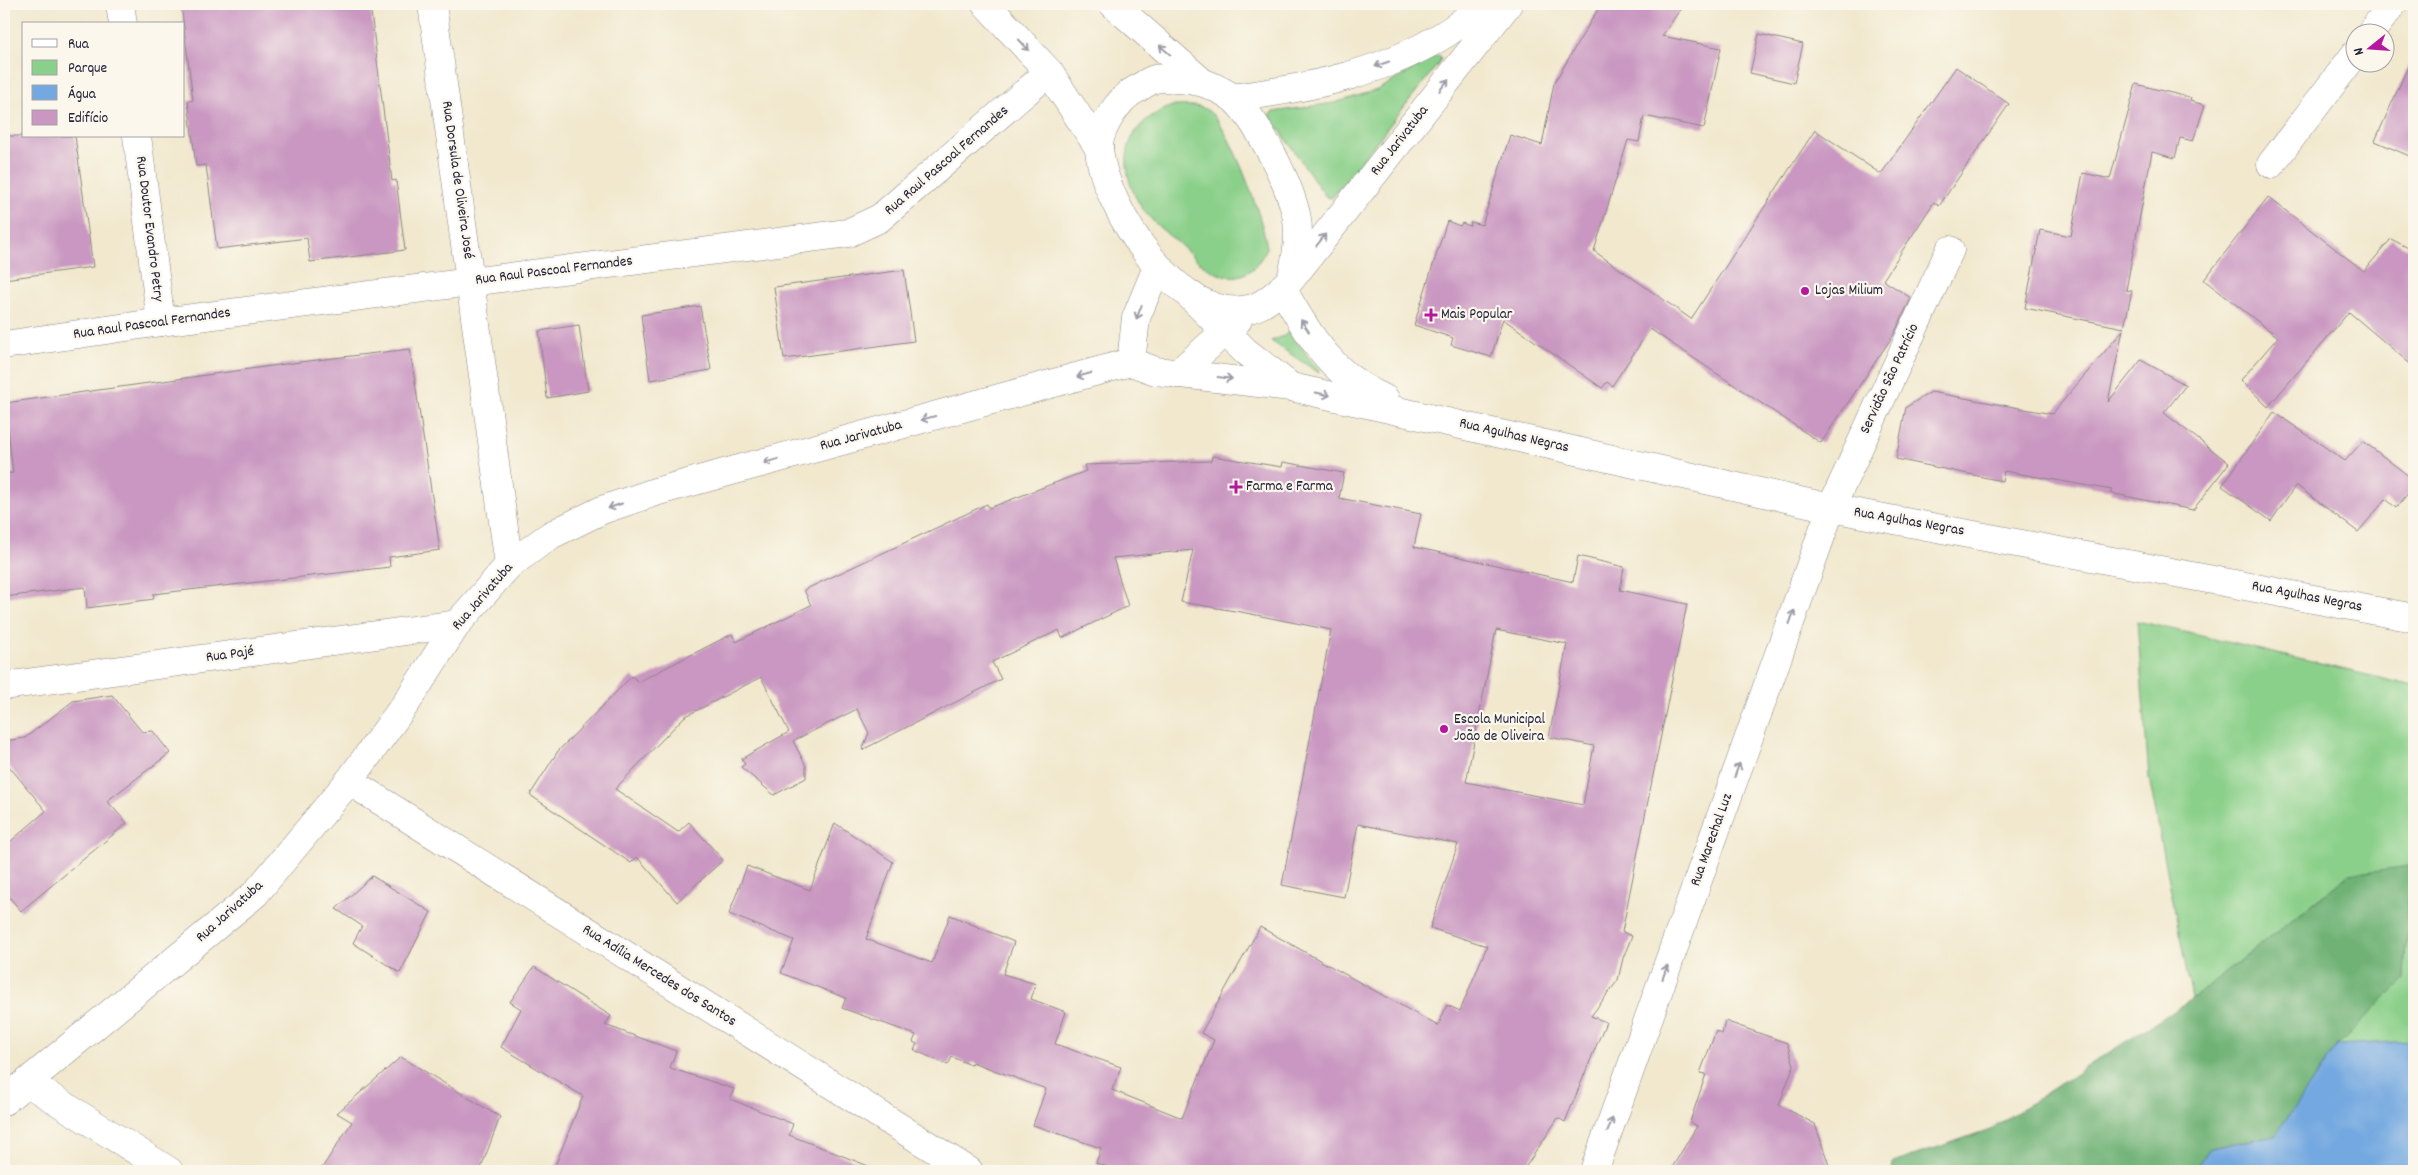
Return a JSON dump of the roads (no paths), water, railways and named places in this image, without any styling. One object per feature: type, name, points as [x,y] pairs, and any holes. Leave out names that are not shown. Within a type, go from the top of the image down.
[{"type":"main road","points":[[120,4],[123,22]]},
{"type":"main road","name":"Rua Dorsula de Oliveira José","points":[[432,4],[509,565]]},
{"type":"main road","points":[[986,4],[1049,72],[1099,148],[1112,196],[1136,239],[1157,267],[1184,290],[1221,310],[1249,309]]},
{"type":"main road","points":[[1114,4],[1202,82],[1233,98],[1258,130],[1282,176],[1297,219],[1297,255],[1287,283]]},
{"type":"main road","points":[[1233,98],[1278,92],[1339,78],[1401,58],[1457,26],[1483,4]]},
{"type":"main road","name":"Rua Jarivatuba","points":[[1249,309],[1271,299],[1287,283],[1508,4]]},
{"type":"main road","points":[[2379,22],[2393,4]]},
{"type":"main road","points":[[2271,164],[2346,66]]},
{"type":"main road","name":"Rua Raul Pascoal Fernandes","points":[[4,345],[161,322],[848,233],[880,218],[894,207],[1049,72]]},
{"type":"main road","points":[[1099,148],[1108,119],[1124,96],[1156,79],[1202,82]]},
{"type":"main road","name":"Rua Doutor Evandro Petry","points":[[137,138],[161,322]]},
{"type":"main road","name":"Servidão São Patrício","points":[[1831,508],[1950,250]]},
{"type":"main road","points":[[1157,267],[1136,318],[1131,362],[1156,371],[1177,374],[1249,309]]},
{"type":"main road","name":"Rua Agulhas Negras","points":[[1287,283],[1315,341],[1335,365],[1356,384],[1408,412]]},
{"type":"main road","name":"Rua Agulhas Negras","points":[[1184,290],[1245,352],[1291,387]]},
{"type":"main road","name":"Rua Jarivatuba","points":[[4,1101],[255,894],[349,780],[407,702],[457,624],[509,565],[552,535],[602,510],[655,492],[1131,362]]},
{"type":"main road","name":"Rua Agulhas Negras","points":[[1177,374],[1291,387],[1831,508],[2414,618]]},
{"type":"main road","name":"Rua Marechal Luz","points":[[1594,1171],[1831,508]]},
{"type":"main road","name":"Rua Pajé","points":[[4,686],[457,624]]},
{"type":"main road","name":"Rua Adília Mercedes dos Santos","points":[[349,780],[969,1171]]},
{"type":"main road","points":[[28,1083],[169,1171]]},
{"type":"water","points":[[2414,1041],[2414,1171],[2195,1171],[2211,1148],[2275,1135],[2338,1045]]},
{"type":"place","name":"Lojas Milium","points":[[1805,291]]},
{"type":"place","name":"Mais Popular","points":[[1431,315]]},
{"type":"place","name":"Farma e Farma","points":[[1236,487]]},
{"type":"place","name":"Escola Municipal João de Oliveira","points":[[1444,729]]}]
